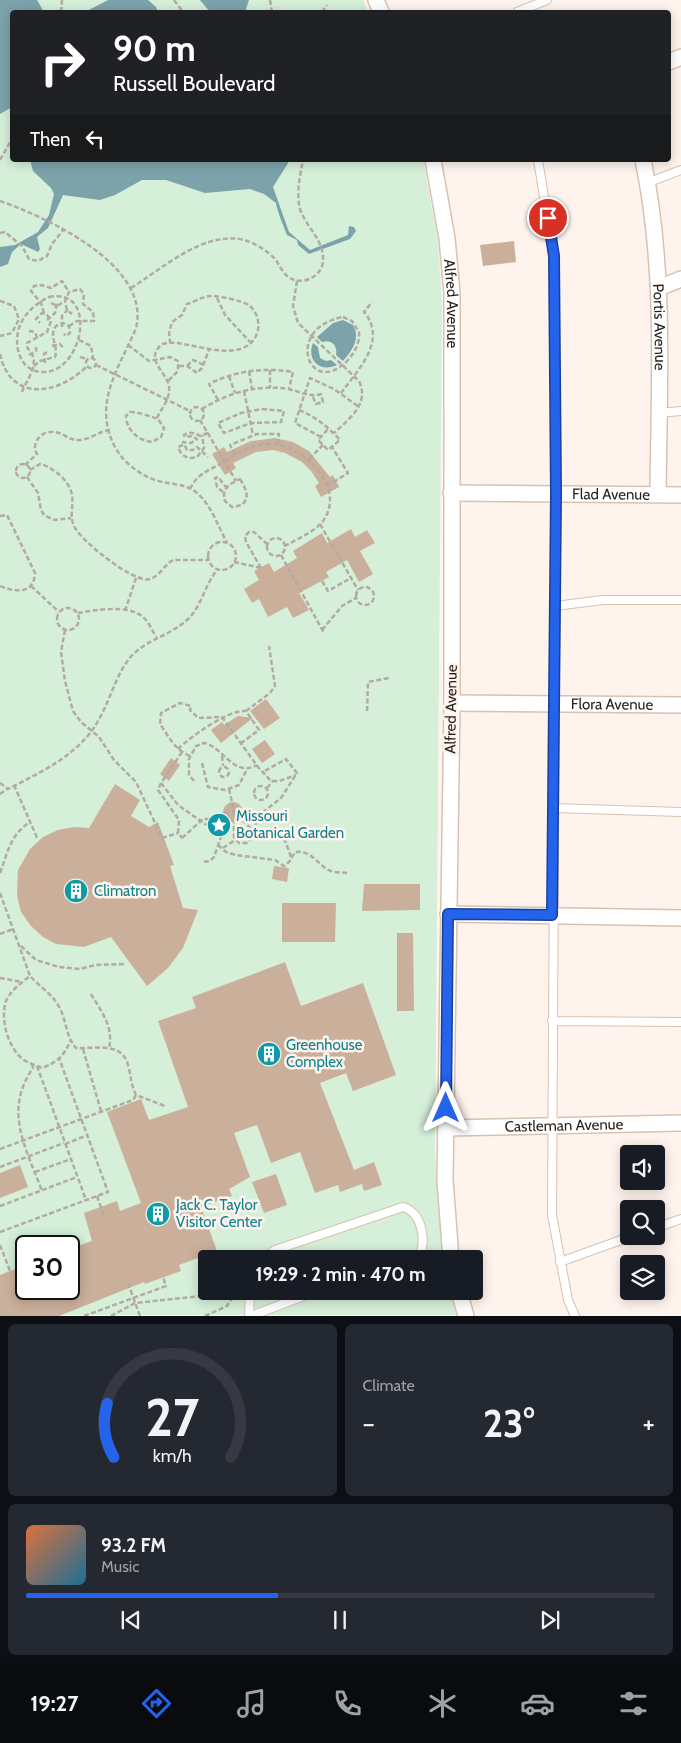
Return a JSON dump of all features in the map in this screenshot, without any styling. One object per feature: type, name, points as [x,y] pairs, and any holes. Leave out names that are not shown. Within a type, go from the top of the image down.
[{"type":"street","name":"Alfred Avenue","points":[[433,162],[447,238],[451,278],[452,702],[445,1205],[450,1250]]},
{"type":"street","name":"Portis Avenue","points":[[643,162],[648,183],[659,288],[658,494]]},
{"type":"street","points":[[659,288],[681,279]]},
{"type":"street","name":"Flad Avenue","points":[[451,493],[681,495]]},
{"type":"street","name":"Flora Avenue","points":[[452,702],[681,705]]},
{"type":"street","points":[[448,914],[681,918]]},
{"type":"street","name":"Castleman Avenue","points":[[446,1128],[681,1123]]},
{"type":"street","points":[[462,1300],[466,1316]]},
{"type":"lane","points":[[522,10],[547,0]]},
{"type":"lane","points":[[538,162],[554,256],[556,494],[552,915],[552,1215],[568,1300],[574,1316]]},
{"type":"lane","points":[[648,183],[681,170]]},
{"type":"lane","points":[[659,413],[681,411]]},
{"type":"lane","points":[[555,606],[604,600],[681,600]]},
{"type":"lane","points":[[553,808],[681,812]]},
{"type":"lane","points":[[552,1021],[681,1022]]},
{"type":"lane","points":[[275,1250],[397,1207],[408,1208],[420,1223],[423,1245],[421,1250]]},
{"type":"lane","points":[[665,1225],[681,1219]]},
{"type":"lane","points":[[560,1262],[620,1240]]},
{"type":"lane","points":[[250,1300],[250,1316],[293,1300]]},
{"type":"path","points":[[324,10],[327,6]]},
{"type":"path","points":[[0,160],[10,143]]},
{"type":"path","points":[[131,288],[198,247],[228,239],[245,241],[264,250],[275,260],[287,276],[296,281],[306,280],[316,275],[323,264],[323,251],[321,244],[300,208],[298,190],[303,162]]},
{"type":"path","points":[[0,201],[24,209],[85,242],[121,274],[131,288],[136,304],[137,324],[115,373],[106,400],[109,430],[120,454],[139,472],[155,480],[183,485],[198,494],[227,543],[235,552],[234,562],[228,568],[218,569],[212,566],[208,560],[208,551],[212,545],[219,542],[227,543]]},
{"type":"path","points":[[0,233],[5,232],[22,246],[29,259],[38,261],[47,256],[52,244],[64,229]]},
{"type":"path","points":[[22,392],[32,368],[27,345],[30,340],[38,338],[50,327],[49,319],[44,313],[40,301],[31,291],[37,285],[53,288],[62,281],[69,292]]},
{"type":"path","points":[[296,281],[293,298],[294,313],[298,323],[359,381],[363,392],[360,407],[334,433]]},
{"type":"path","points":[[32,368],[55,358],[56,351],[52,337],[54,329],[61,325],[69,326],[80,321],[94,321],[95,314],[83,304],[83,291],[78,289],[69,292]]},
{"type":"path","points":[[69,292],[66,300],[68,309],[72,314]]},
{"type":"path","points":[[0,301],[10,303],[19,316],[19,323],[18,336],[18,352],[23,363],[44,372],[60,366],[69,356],[78,340],[80,321],[78,310],[66,300],[53,296],[40,301],[28,312],[19,323],[12,332],[0,336]]},
{"type":"path","points":[[157,418],[170,389],[168,381],[155,361],[158,349],[164,343],[170,342],[209,350],[237,350],[250,343],[258,328],[256,314],[248,304],[207,296],[186,305],[182,315],[172,322],[169,333],[170,342]]},
{"type":"path","points":[[217,298],[225,315],[250,343]]},
{"type":"path","points":[[51,303],[57,304],[66,300]]},
{"type":"path","points":[[341,393],[366,359],[374,338],[372,325],[364,312],[372,302]]},
{"type":"path","points":[[49,319],[55,313],[57,304]]},
{"type":"path","points":[[61,325],[62,316],[68,309]]},
{"type":"path","points":[[40,323],[36,320],[37,317],[44,313]]},
{"type":"path","points":[[55,313],[62,316]]},
{"type":"path","points":[[343,317],[352,321],[359,332],[358,344],[342,366],[328,372],[312,365],[306,349],[312,337],[324,325],[343,317]]},
{"type":"path","points":[[64,334],[66,336],[71,332],[69,326]]},
{"type":"path","points":[[50,327],[54,329]]},
{"type":"path","points":[[28,331],[33,331],[38,338]]},
{"type":"path","points":[[78,340],[92,346],[92,358],[96,361],[96,365]]},
{"type":"path","points":[[53,345],[62,344],[64,349]]},
{"type":"path","points":[[128,345],[145,359],[155,361],[164,358],[175,358],[179,366],[175,376],[168,381]]},
{"type":"path","points":[[30,354],[36,351],[36,347]]},
{"type":"path","points":[[179,366],[187,366],[197,373],[204,364],[209,350]]},
{"type":"path","points":[[45,361],[44,354],[47,352]]},
{"type":"path","points":[[0,354],[7,372],[24,386],[43,390],[57,387],[71,380],[88,366]]},
{"type":"path","points":[[80,356],[88,359],[92,358]]},
{"type":"path","points":[[88,359],[88,366]]},
{"type":"path","points":[[187,366],[193,360],[204,364]]},
{"type":"path","points":[[96,365],[190,411],[192,420],[200,420],[204,416],[202,409]]},
{"type":"path","points":[[88,366],[92,368],[96,365]]},
{"type":"path","points":[[270,370],[270,388]]},
{"type":"path","points":[[250,371],[252,389]]},
{"type":"path","points":[[218,400],[210,384],[229,376],[250,371],[292,372],[289,390]]},
{"type":"path","points":[[229,376],[234,393]]},
{"type":"path","points":[[321,437],[295,423],[310,378],[341,393],[360,407]]},
{"type":"path","points":[[190,411],[195,407],[202,409],[234,393],[252,389],[289,390],[313,397],[322,393],[325,403],[316,405],[313,397]]},
{"type":"path","points":[[244,391],[253,435]]},
{"type":"path","points":[[271,409],[284,411],[281,422],[251,423],[224,434],[218,423],[248,411],[271,409]]},
{"type":"path","points":[[299,410],[319,419],[329,428],[340,440],[328,450],[318,440],[329,428]]},
{"type":"path","points":[[132,411],[157,418],[163,426],[164,433],[159,439],[152,442],[135,435],[129,428],[125,418],[132,411]]},
{"type":"path","points":[[200,420],[236,481]]},
{"type":"path","points":[[27,477],[20,478],[16,472],[19,466],[25,465],[37,454],[34,448],[36,442],[45,433],[60,432],[72,440],[79,440],[109,430]]},
{"type":"path","points":[[202,436],[203,452],[194,458],[185,457],[178,447],[183,445],[183,442],[191,443],[197,439],[192,436],[185,438],[184,435],[202,436],[208,433]]},
{"type":"path","points":[[235,455],[230,445],[253,435],[279,434],[278,445]]},
{"type":"path","points":[[190,489],[194,480],[224,461],[262,444],[294,449],[309,459],[326,486],[330,498],[329,510],[320,524],[285,546],[281,555]]},
{"type":"path","points":[[183,445],[187,450],[193,450],[197,447],[208,457]]},
{"type":"path","points":[[309,459],[323,445]]},
{"type":"path","points":[[326,486],[348,473],[332,447]]},
{"type":"path","points":[[27,477],[30,470],[40,464],[61,477],[72,493],[71,518],[74,526],[84,539],[110,562],[136,578],[144,580],[154,577],[173,560],[208,560]]},
{"type":"path","points":[[25,465],[30,470]]},
{"type":"path","points":[[27,477],[38,493],[41,510],[49,518],[60,521],[71,518]]},
{"type":"path","points":[[224,492],[217,487],[215,478],[220,479],[226,488]]},
{"type":"path","points":[[240,479],[248,493],[244,504],[237,507],[229,505],[224,499],[226,488],[236,481],[240,479]]},
{"type":"path","points":[[0,516],[8,514],[35,573],[31,586],[25,590],[14,592],[0,586]]},
{"type":"path","points":[[281,555],[323,631],[342,606],[356,598],[358,590],[320,524]]},
{"type":"path","points":[[234,562],[261,568],[244,539],[249,532],[254,532],[267,544],[270,554],[281,555]]},
{"type":"path","points":[[267,544],[270,540],[277,538],[282,540],[285,546]]},
{"type":"path","points":[[0,794],[59,762],[91,730],[98,722],[129,659],[146,643],[189,618],[218,569]]},
{"type":"path","points":[[125,611],[136,578]]},
{"type":"path","points":[[322,581],[328,591],[351,578]]},
{"type":"path","points":[[31,586],[59,612]]},
{"type":"path","points":[[356,598],[360,604],[366,605],[371,603],[374,598],[369,588],[364,587],[358,590]]},
{"type":"path","points":[[59,612],[69,607],[78,613],[125,611],[144,618],[156,638]]},
{"type":"path","points":[[59,612],[57,622],[65,630]]},
{"type":"path","points":[[65,630],[72,629],[78,624],[78,613]]},
{"type":"path","points":[[65,630],[61,652],[73,711],[99,737],[114,760],[136,782],[162,838],[178,834]]},
{"type":"path","points":[[178,749],[222,717],[239,710],[246,711],[270,693],[275,686],[270,646]]},
{"type":"path","points":[[368,711],[368,682],[389,678]]},
{"type":"path","points":[[190,756],[178,749],[160,724],[161,713],[180,703],[191,706],[190,710],[198,718],[222,717]]},
{"type":"path","points":[[241,743],[259,730],[246,711]]},
{"type":"path","points":[[222,717],[257,765],[273,781]]},
{"type":"path","points":[[194,781],[189,775],[190,756],[196,746],[204,743],[209,744],[240,768]]},
{"type":"path","points":[[178,834],[179,820],[158,790],[182,752]]},
{"type":"path","points":[[222,754],[223,766],[218,772],[221,776],[227,776],[229,770]]},
{"type":"path","points":[[236,840],[238,843],[248,843],[254,832],[257,818],[281,798],[296,775],[296,771],[288,759],[263,772]]},
{"type":"path","points":[[202,763],[208,787],[229,789],[239,785],[247,768]]},
{"type":"path","points":[[223,766],[229,770],[257,765]]},
{"type":"path","points":[[266,788],[273,781],[296,775]]},
{"type":"path","points":[[0,783],[8,789]]},
{"type":"path","points":[[161,783],[178,805],[205,824],[217,828],[221,834],[212,860],[202,862]]},
{"type":"path","points":[[14,786],[38,840]]},
{"type":"path","points":[[261,786],[266,788],[269,793],[266,799],[256,798],[254,793],[257,788],[261,786]]},
{"type":"path","points":[[229,789],[234,811],[236,840]]},
{"type":"path","points":[[178,834],[182,838],[203,819],[217,819],[225,812],[234,811]]},
{"type":"path","points":[[234,811],[254,832]]},
{"type":"path","points":[[0,873],[7,850],[15,834],[30,822]]},
{"type":"path","points":[[292,858],[282,832],[295,826]]},
{"type":"path","points":[[223,848],[236,840]]},
{"type":"path","points":[[218,845],[226,852],[275,860],[284,866],[295,852],[305,853],[317,859],[328,870],[347,872]]},
{"type":"path","points":[[0,893],[30,976],[58,1004],[65,1018],[70,1041],[76,1048],[109,1048],[125,1056],[131,1086],[136,1095],[165,1106]]},
{"type":"path","points":[[0,934],[12,929]]},
{"type":"path","points":[[20,945],[36,960],[59,967],[80,970],[95,965],[125,964]]},
{"type":"path","points":[[30,976],[22,982],[7,1000],[2,1013],[6,1034],[13,1048],[22,1059],[42,1068],[54,1064],[66,1050],[70,1041]]},
{"type":"path","points":[[0,978],[22,982]]},
{"type":"path","points":[[92,994],[108,1024],[109,1048]]},
{"type":"path","points":[[83,1048],[101,1112]]},
{"type":"path","points":[[0,1232],[108,1192],[59,1058]]},
{"type":"path","points":[[32,1064],[33,1068],[22,1087],[18,1108],[23,1140],[42,1191]]},
{"type":"path","points":[[37,1066],[86,1200]]},
{"type":"path","points":[[0,1149],[132,1100],[136,1095]]},
{"type":"path","points":[[0,1167],[88,1135]]},
{"type":"path","points":[[35,1172],[71,1158]]},
{"type":"path","points":[[0,1206],[77,1177]]},
{"type":"path","points":[[97,1196],[104,1216]]},
{"type":"path","points":[[0,1245],[10,1271]]},
{"type":"path","points":[[84,1316],[166,1286],[163,1277]]},
{"type":"path","points":[[128,1283],[140,1316]]},
{"type":"path","points":[[111,1316],[135,1303],[198,1296]]},
{"type":"path","points":[[205,1316],[227,1306],[231,1300]]},
{"type":"green space","name":"Missouri Botanical Garden","points":[[0,0],[363,0],[367,10],[10,10],[10,162],[423,162],[438,240],[442,306],[435,1155],[443,1250],[198,1250],[198,1300],[452,1300],[456,1315],[0,1315]]},
{"type":"water","points":[[0,0],[37,0],[43,10],[10,10],[10,108],[0,114]]},
{"type":"water","points":[[108,0],[148,0],[157,10],[89,10]]},
{"type":"water","points":[[200,0],[249,0],[246,10],[208,10]]},
{"type":"water","points":[[31,162],[289,162],[273,187],[289,232],[310,250],[348,235],[349,226],[354,227],[356,231],[350,239],[309,254],[298,245],[297,240],[287,235],[276,203],[264,194],[250,189],[205,193],[166,180],[142,180],[115,195],[100,200],[63,195],[48,228],[37,237],[40,249],[38,252],[21,244],[12,252],[8,264],[0,267],[0,247],[15,245],[38,232],[49,215],[54,194],[51,188],[33,171]]},
{"type":"water","points":[[343,320],[353,325],[356,339],[352,349],[343,361],[336,355],[336,348],[331,342],[322,342],[317,337],[333,323]]},
{"type":"water","points":[[313,343],[318,347],[320,358],[326,361],[331,360],[337,365],[325,367],[316,363],[311,355]]},
{"type":"building","points":[[514,241],[516,262],[483,266],[480,245]]},
{"type":"building","points":[[275,438],[293,442],[309,451],[330,477],[333,475],[339,487],[321,497],[315,486],[319,483],[311,471],[302,462],[285,453],[273,450],[256,452],[233,463],[236,468],[225,475],[212,454],[224,447],[227,452],[251,441]]},
{"type":"building","points":[[351,529],[355,537],[367,530],[375,543],[360,551],[373,574],[359,582],[347,560],[326,572],[329,577],[299,593],[309,610],[293,618],[287,607],[268,617],[259,599],[252,603],[244,589],[259,580],[254,571],[269,563],[274,572],[297,558],[293,551],[322,533],[327,543]]},
{"type":"building","points":[[266,699],[280,718],[264,729],[250,711]]},
{"type":"building","points":[[238,716],[253,718],[221,743],[211,730],[222,722],[224,725]]},
{"type":"building","points":[[265,740],[275,754],[262,763],[252,749]]},
{"type":"building","points":[[171,758],[180,765],[169,781],[160,774]]},
{"type":"building","points":[[115,784],[140,800],[131,816],[149,827],[158,822],[174,865],[170,866],[183,908],[198,910],[183,948],[168,968],[147,986],[111,937],[84,947],[56,944],[43,937],[31,926],[21,912],[17,895],[18,870],[30,849],[43,837],[58,830],[74,827],[89,828]]},
{"type":"building","points":[[233,802],[240,805],[243,812],[240,819],[233,822],[226,819],[223,812],[226,805]]},
{"type":"building","points":[[274,866],[289,868],[287,882],[272,879]]},
{"type":"building","points":[[364,884],[420,884],[420,910],[362,911]]},
{"type":"building","points":[[282,903],[336,903],[335,942],[282,942]]},
{"type":"building","points":[[397,933],[413,933],[414,1011],[397,1011]]},
{"type":"building","points":[[285,962],[301,1006],[363,983],[396,1075],[353,1091],[346,1073],[320,1083],[354,1170],[374,1162],[382,1185],[364,1191],[362,1184],[340,1192],[338,1185],[315,1193],[300,1152],[271,1163],[257,1125],[234,1133],[250,1177],[229,1189],[232,1196],[201,1207],[217,1250],[198,1250],[198,1258],[179,1265],[181,1271],[145,1284],[144,1282],[59,1316],[0,1316],[0,1275],[15,1269],[15,1300],[80,1300],[80,1245],[92,1241],[84,1213],[117,1201],[120,1211],[141,1203],[107,1112],[141,1099],[149,1120],[188,1107],[158,1021],[196,1008],[192,997]]},
{"type":"building","points":[[20,1165],[28,1187],[0,1198],[0,1173]]},
{"type":"building","points":[[276,1174],[287,1205],[264,1213],[252,1182]]},
{"type":"place","name":"Missouri Botanical Garden","points":[[219,825]]},
{"type":"place","name":"Climatron","points":[[76,891]]},
{"type":"place","name":"Greenhouse Complex","points":[[269,1054]]},
{"type":"place","name":"Jack C. Taylor Visitor Center","points":[[158,1214]]},
{"type":"route","points":[[446,1108],[448,914],[552,915],[556,494],[554,256],[548,218]]}]
